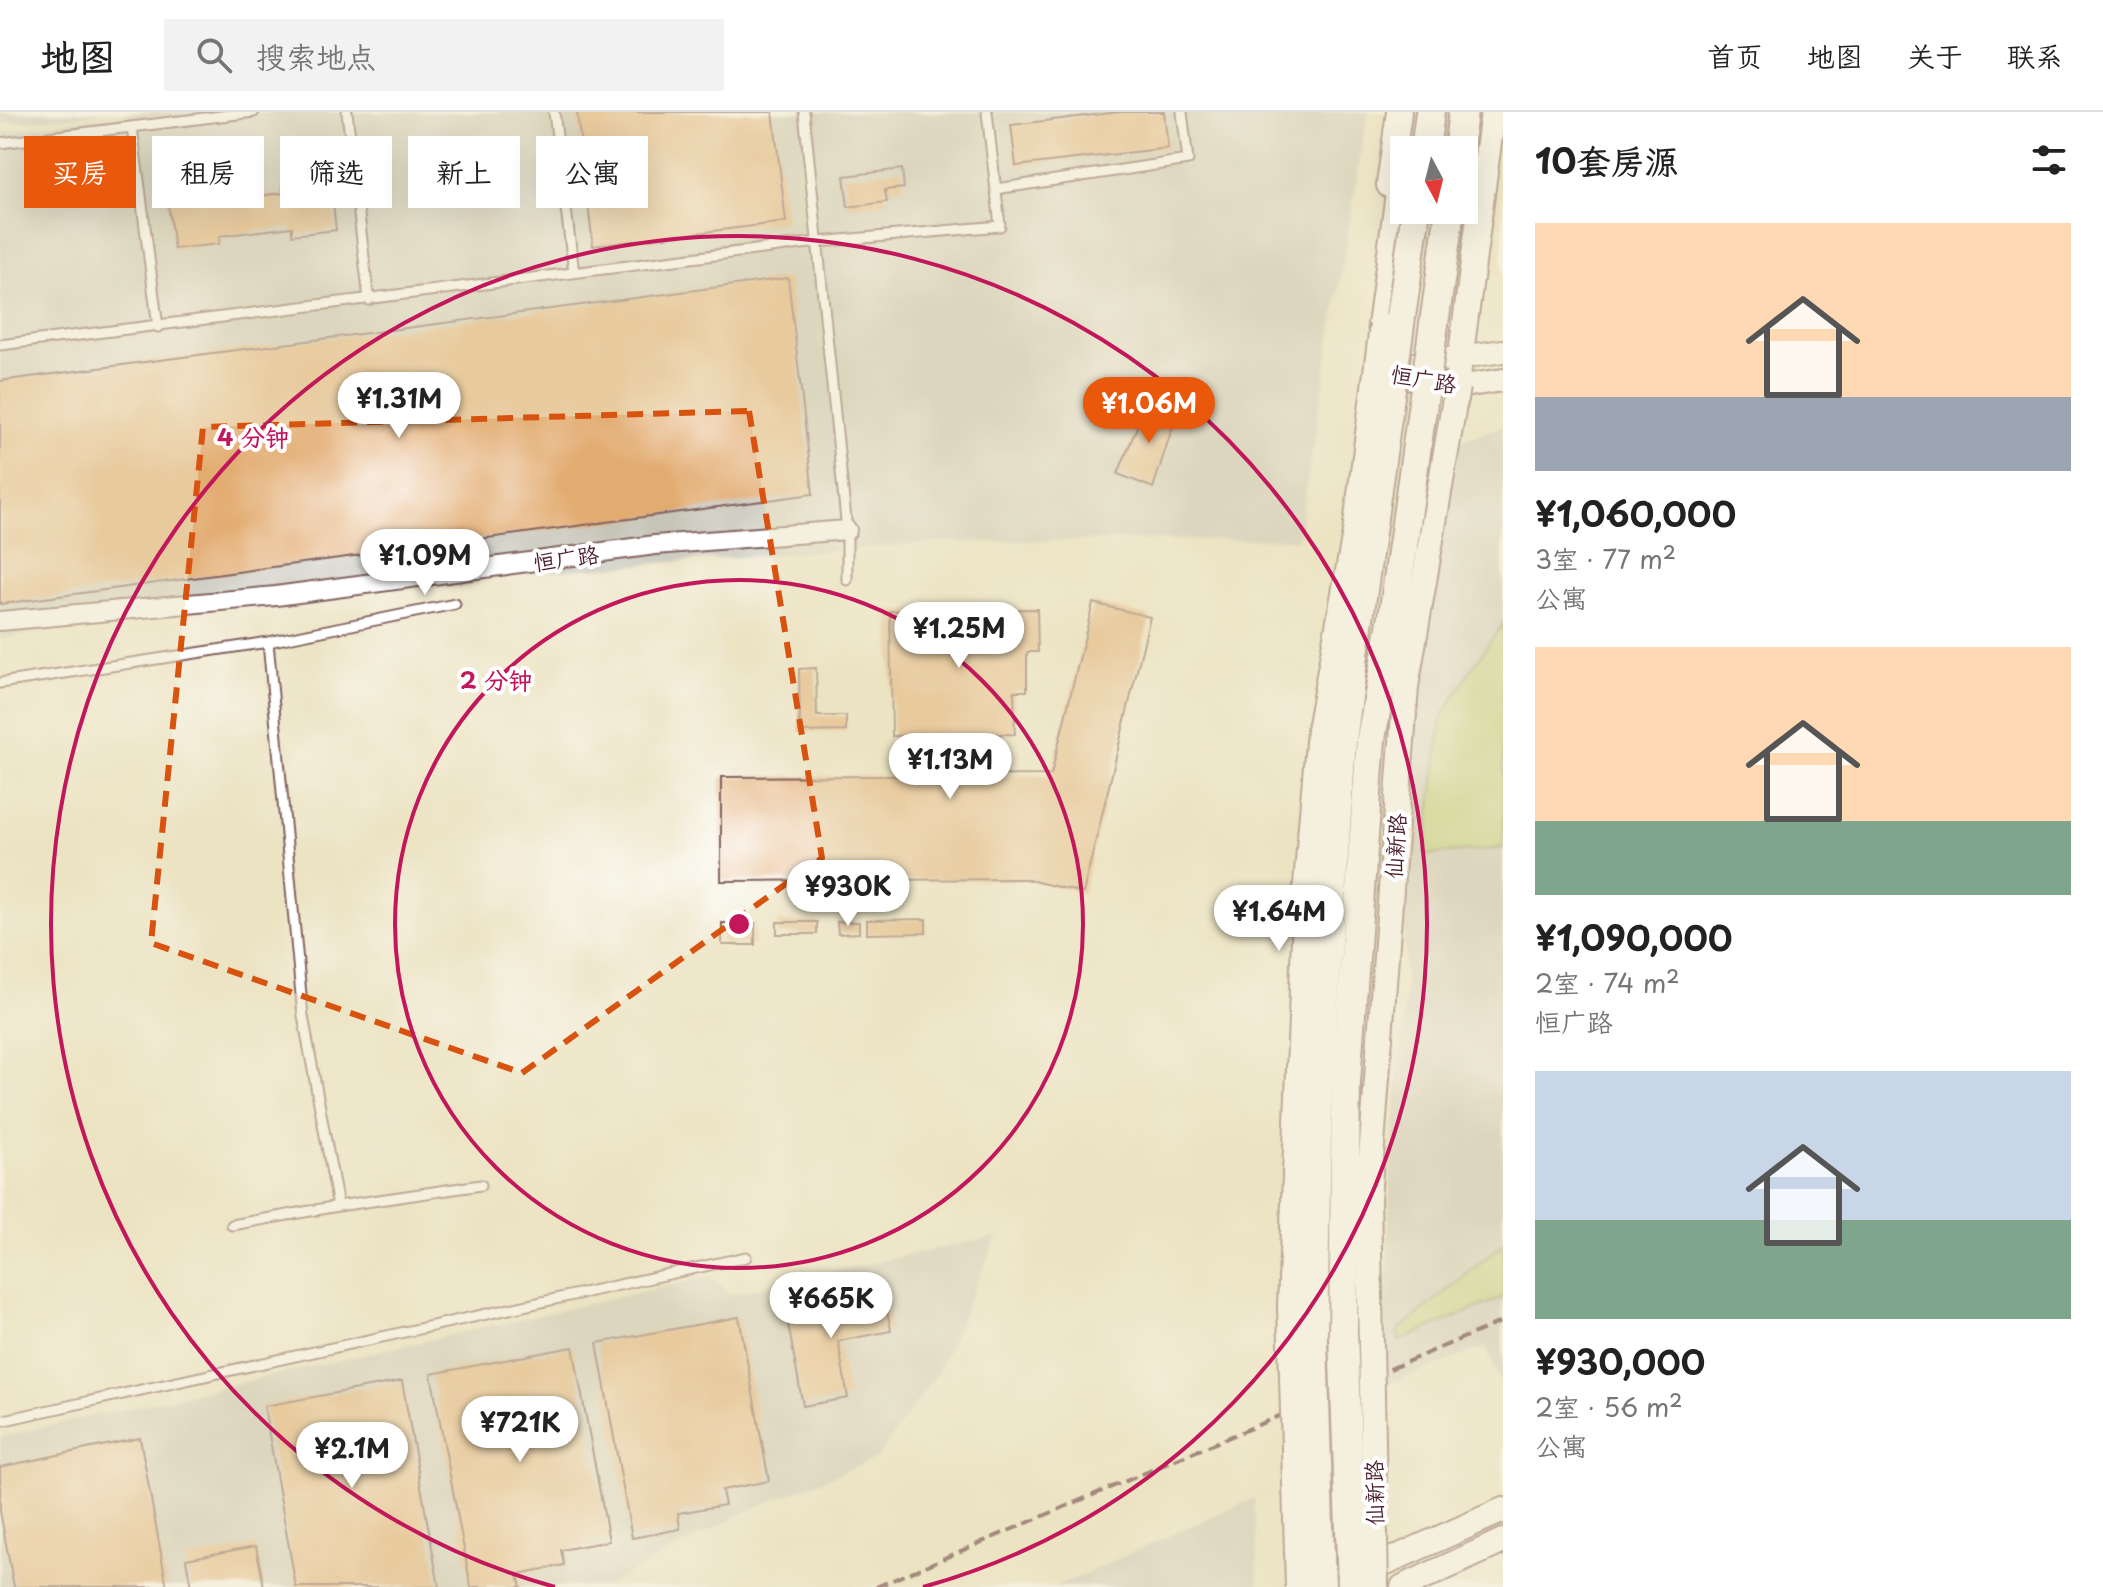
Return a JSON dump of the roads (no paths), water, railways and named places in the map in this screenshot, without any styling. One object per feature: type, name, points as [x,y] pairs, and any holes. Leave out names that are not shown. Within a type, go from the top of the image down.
[{"type":"main road","points":[[1288,1587],[1282,1333],[1291,1033],[1316,715],[1376,368],[1380,249],[1399,112]]},
{"type":"main road","points":[[1408,136],[1411,112]]},
{"type":"main road","points":[[1427,136],[1430,112]]},
{"type":"main road","points":[[1460,136],[1463,112]]},
{"type":"main road","name":"仙新路","points":[[1365,1582],[1369,1184],[1406,687],[1457,387],[1493,112]]},
{"type":"main road","points":[[1298,1587],[1290,1307],[1306,885],[1319,730],[1355,533],[1396,224]]},
{"type":"main road","points":[[1321,1587],[1313,1340],[1318,1082],[1346,709],[1414,224]]},
{"type":"main road","name":"仙新路","points":[[1365,1582],[1343,1332],[1346,1082],[1371,739],[1393,616],[1448,224]]},
{"type":"main road","points":[[1365,1582],[1503,1510]]},
{"type":"main road","points":[[1403,1587],[1503,1541]]},
{"type":"street","name":"恒广路","points":[[1376,368],[1503,351]]},
{"type":"street","name":"恒广路","points":[[1376,368],[1428,383],[1457,387],[1503,380]]},
{"type":"street","name":"恒广路","points":[[0,621],[276,596],[655,545],[847,530]]},
{"type":"lane","points":[[0,143],[254,112]]},
{"type":"lane","points":[[347,112],[369,300]]},
{"type":"lane","points":[[554,112],[574,273]]},
{"type":"lane","points":[[804,112],[847,530],[847,580]]},
{"type":"lane","points":[[0,345],[818,242],[1000,226],[987,112]]},
{"type":"lane","points":[[996,189],[1188,160],[1182,112]]},
{"type":"lane","points":[[132,127],[158,327]]},
{"type":"lane","points":[[0,683],[268,642],[455,604]]},
{"type":"lane","points":[[268,642],[303,1016],[338,1206]]},
{"type":"lane","points":[[232,1225],[481,1185]]},
{"type":"lane","points":[[0,1421],[746,1257]]},
{"type":"railway","points":[[876,1587],[1503,1321]]}]
